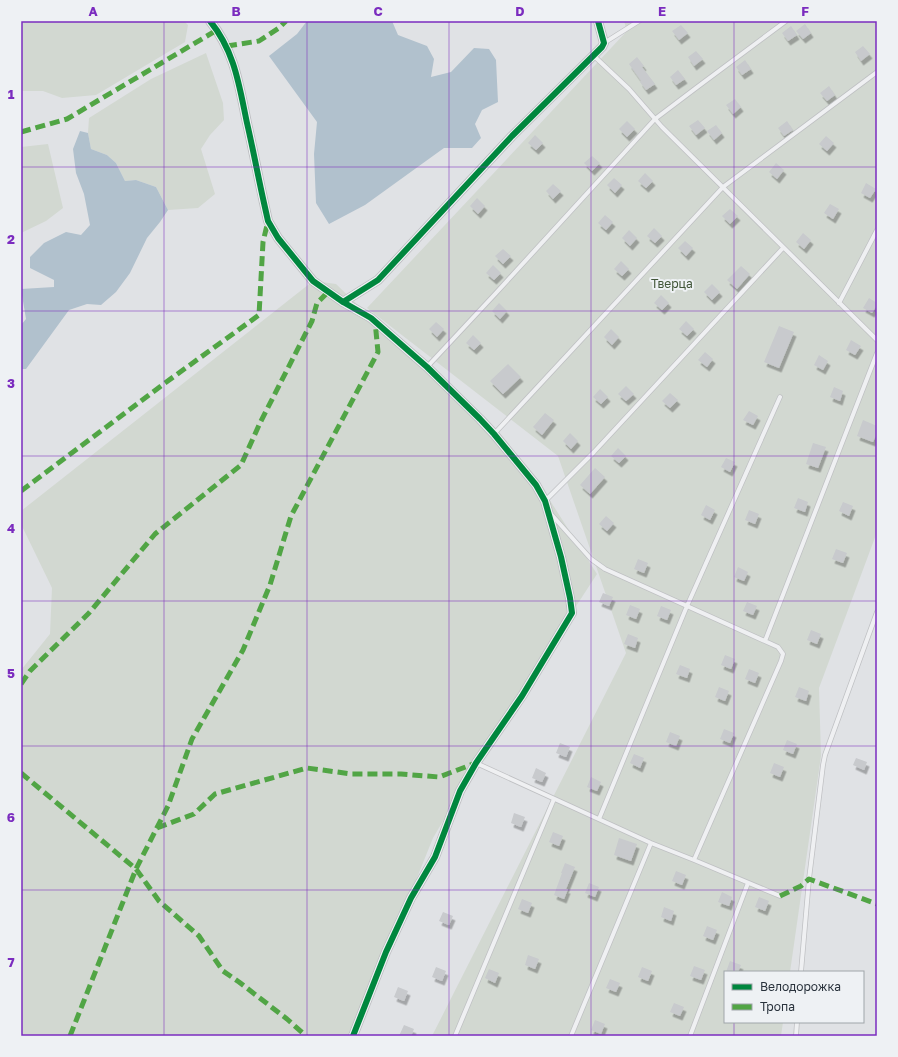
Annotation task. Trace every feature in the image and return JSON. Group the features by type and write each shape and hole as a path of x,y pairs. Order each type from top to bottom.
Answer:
{"street":[{"path":"210,21 227,46 237,74 268,221 278,238 314,281 343,302 371,318 427,366 494,434 536,485 545,501 570,598 572,613 522,696 476,763 460,791 435,858 412,898 386,952 353,1036"},
{"path":"343,302 378,280 512,136 594,56 604,43 598,21"}],"lane":[{"path":"604,43 639,21"},
{"path":"427,366 656,119 786,21"},
{"path":"594,56 629,89 656,119 783,248 877,340"},
{"path":"494,434 723,187 877,72"},
{"path":"839,303 877,230"},
{"path":"545,501 594,452 783,248"},
{"path":"765,641 877,353"},
{"path":"599,819 687,606 780,397"},
{"path":"548,511 591,559 600,566 778,647 783,654 694,860"},
{"path":"801,971 809,879 825,755 877,612"},
{"path":"476,763 651,844 694,860 780,896"},
{"path":"455,1036 554,799"},
{"path":"571,1036 651,844"},
{"path":"690,1036 748,883"},
{"path":"796,1036 797,1023"}],"green space":[{"path":"21,21 184,21 188,25 185,42 96,95 62,98 43,91 21,91"},
{"name":"Тверца","path":"624,21 877,21 877,532 819,688 821,756 790,971 724,971 724,1023 783,1023 781,1036 432,1036 626,653 558,456 367,308 627,31"},
{"path":"206,53 223,103 224,120 210,135 201,149 215,194 198,208 168,210 156,187 136,180 125,181 116,163 107,155 91,149 88,133 89,118 151,79"},
{"path":"48,144 63,208 46,221 21,233 21,147"},
{"path":"313,281 336,284 533,474 597,574 505,715 433,838 353,1036 21,1036 21,670 50,634 52,588 21,524 21,511"}],"water":[{"path":"307,21 392,21 398,35 427,46 434,59 431,77 451,72 474,48 489,49 496,60 498,102 482,110 475,124 481,138 472,148 444,148 365,205 329,224 316,203 314,154 317,122 269,56 297,34"},
{"path":"80,131 88,133 91,149 107,155 116,163 125,181 136,180 156,187 168,210 147,238 130,273 116,292 101,305 87,304 69,310 26,369 21,369 21,325 26,319 21,289 54,287 54,280 30,268 30,257 44,243 66,232 81,235 90,225 84,194 76,173 73,149"}],"building":[{"path":"805,24 811,33 803,39 796,31"},
{"path":"681,25 688,33 679,40 672,31"},
{"path":"791,26 797,35 788,41 782,33"},
{"path":"863,46 870,54 861,61 855,52"},
{"path":"696,51 703,59 694,66 688,57"},
{"path":"637,57 644,66 642,67 655,84 646,90 629,64"},
{"path":"745,60 751,69 742,75 736,67"},
{"path":"678,70 685,79 676,85 670,77"},
{"path":"829,86 835,95 827,101 820,93"},
{"path":"735,99 741,107 733,114 726,105"},
{"path":"698,120 705,128 696,135 689,126"},
{"path":"627,121 635,129 627,137 619,129"},
{"path":"787,121 793,130 784,136 778,128"},
{"path":"716,125 722,133 714,140 707,131"},
{"path":"535,135 543,143 536,150 528,143"},
{"path":"826,136 834,143 827,151 819,144"},
{"path":"592,156 600,163 592,171 584,163"},
{"path":"776,163 784,170 777,179 769,172"},
{"path":"645,173 653,181 646,188 638,181"},
{"path":"614,178 622,185 615,193 607,185"},
{"path":"866,183 876,189 870,198 861,193"},
{"path":"553,184 561,191 553,199 546,191"},
{"path":"477,198 485,206 478,214 470,206"},
{"path":"830,204 839,209 833,219 824,213"},
{"path":"730,209 738,216 730,224 722,216"},
{"path":"605,215 613,222 606,230 598,223"},
{"path":"654,228 662,236 655,243 647,236"},
{"path":"629,230 637,238 630,246 622,238"},
{"path":"803,233 811,240 804,249 796,242"},
{"path":"685,241 693,248 686,256 678,248"},
{"path":"503,249 511,256 503,264 495,256"},
{"path":"621,261 629,269 622,276 614,269"},
{"path":"493,265 501,273 494,280 486,273"},
{"path":"741,266 750,274 737,289 727,280"},
{"path":"712,284 720,292 712,300 704,292"},
{"path":"661,295 669,303 662,310 654,303"},
{"path":"869,298 877,303 872,313 863,308"},
{"path":"499,303 507,311 500,319 492,311"},
{"path":"686,321 694,329 687,336 679,329"},
{"path":"436,322 444,329 437,337 429,329"},
{"path":"779,326 794,332 779,368 764,362"},
{"path":"611,329 619,337 612,345 604,337"},
{"path":"473,335 481,343 474,350 466,343"},
{"path":"851,340 861,346 855,355 846,350"},
{"path":"705,352 713,359 707,367 698,360"},
{"path":"819,355 828,361 823,370 814,365"},
{"path":"508,364 521,377 503,394 490,381"},
{"path":"626,386 634,394 626,401 618,394"},
{"path":"834,387 843,391 840,401 830,397"},
{"path":"600,389 608,397 601,404 593,397"},
{"path":"670,393 678,400 670,408 662,401"},
{"path":"749,411 758,416 753,425 743,420"},
{"path":"545,413 554,420 542,435 533,427"},
{"path":"863,420 877,426 877,433 873,442 857,436"},
{"path":"570,433 578,441 571,449 563,441"},
{"path":"813,443 826,447 818,468 806,464"},
{"path":"618,448 626,456 619,463 611,456"},
{"path":"726,458 735,462 730,472 721,467"},
{"path":"595,468 605,477 590,494 580,485"},
{"path":"798,498 808,502 805,512 794,508"},
{"path":"843,502 853,506 849,516 839,511"},
{"path":"706,505 715,510 710,520 701,515"},
{"path":"749,510 759,514 755,524 745,520"},
{"path":"606,516 614,523 607,531 599,524"},
{"path":"836,549 847,553 843,563 832,559"},
{"path":"638,559 648,563 644,573 634,569"},
{"path":"738,567 748,572 744,581 734,577"},
{"path":"603,593 613,597 609,606 599,602"},
{"path":"747,602 757,606 753,615 743,611"},
{"path":"630,605 640,609 636,619 626,615"},
{"path":"661,606 671,610 667,620 657,616"},
{"path":"811,630 821,634 817,644 807,640"},
{"path":"628,634 638,638 635,648 624,644"},
{"path":"725,655 735,659 731,669 721,665"},
{"path":"680,665 690,669 687,678 676,674"},
{"path":"749,669 759,673 755,683 745,679"},
{"path":"719,687 729,691 725,701 715,697"},
{"path":"799,687 809,691 806,701 795,697"},
{"path":"724,729 734,733 730,743 720,739"},
{"path":"670,732 680,736 676,746 666,742"},
{"path":"787,740 797,744 793,754 783,750"},
{"path":"560,743 570,747 566,757 556,753"},
{"path":"634,754 644,758 640,768 630,763"},
{"path":"856,758 867,762 864,770 853,765"},
{"path":"774,763 784,767 780,777 770,773"},
{"path":"536,768 546,773 542,782 532,778"},
{"path":"591,777 601,782 597,791 587,787"},
{"path":"514,813 525,817 521,827 511,823"},
{"path":"553,832 563,836 559,846 549,842"},
{"path":"619,838 637,844 631,861 614,855"},
{"path":"565,863 575,867 566,889 568,889 564,899 554,895"},
{"path":"676,871 686,875 682,885 672,881"},
{"path":"589,883 599,887 595,897 585,893"},
{"path":"722,892 732,897 729,906 718,902"},
{"path":"759,897 769,901 765,911 755,907"},
{"path":"522,899 532,903 528,913 518,909"},
{"path":"664,907 674,911 671,921 661,917"},
{"path":"443,912 453,916 449,925 439,921"},
{"path":"707,926 717,930 713,940 703,936"},
{"path":"528,955 539,959 535,969 525,965"},
{"path":"730,961 741,965 738,971 726,971"},
{"path":"694,966 705,970 701,980 690,976"},
{"path":"436,967 446,971 442,981 432,977"},
{"path":"642,967 652,971 648,981 638,977"},
{"path":"489,969 499,973 495,983 485,978"},
{"path":"610,979 620,983 616,992 606,988"},
{"path":"398,987 408,991 404,1001 394,997"},
{"path":"674,1003 684,1007 680,1016 670,1012"},
{"path":"595,1020 605,1024 601,1034 591,1030"},
{"path":"404,1025 414,1029 411,1036 399,1036"}],"marked path":[{"path":"227,46 259,41 279,28 286,21"},
{"path":"21,132 67,119 217,30"},
{"path":"21,491 165,383 259,315 263,242 268,221"},
{"path":"21,684 30,671 89,613 155,534 241,465 260,423 312,321 317,303 328,292"},
{"path":"70,1036 136,869 168,806 192,739 243,650 270,585 291,516 378,352 375,321"},
{"path":"157,828 194,814 215,794 307,768 352,774 401,774 439,777 476,763"},
{"path":"21,773 136,869 159,901 199,936 223,971 287,1019 306,1036"},
{"path":"780,896 801,886 809,879 877,904"}],"cycle path":[{"path":"210,21 225,45 235,69 268,221 278,238 313,281 343,302 371,318 427,367 494,434 536,485 545,501 561,557 570,598 572,613 522,696 476,763 460,791 435,857 411,898 386,952 353,1036"},
{"path":"343,302 378,280 512,136 602,47 604,43 598,21"}]}
